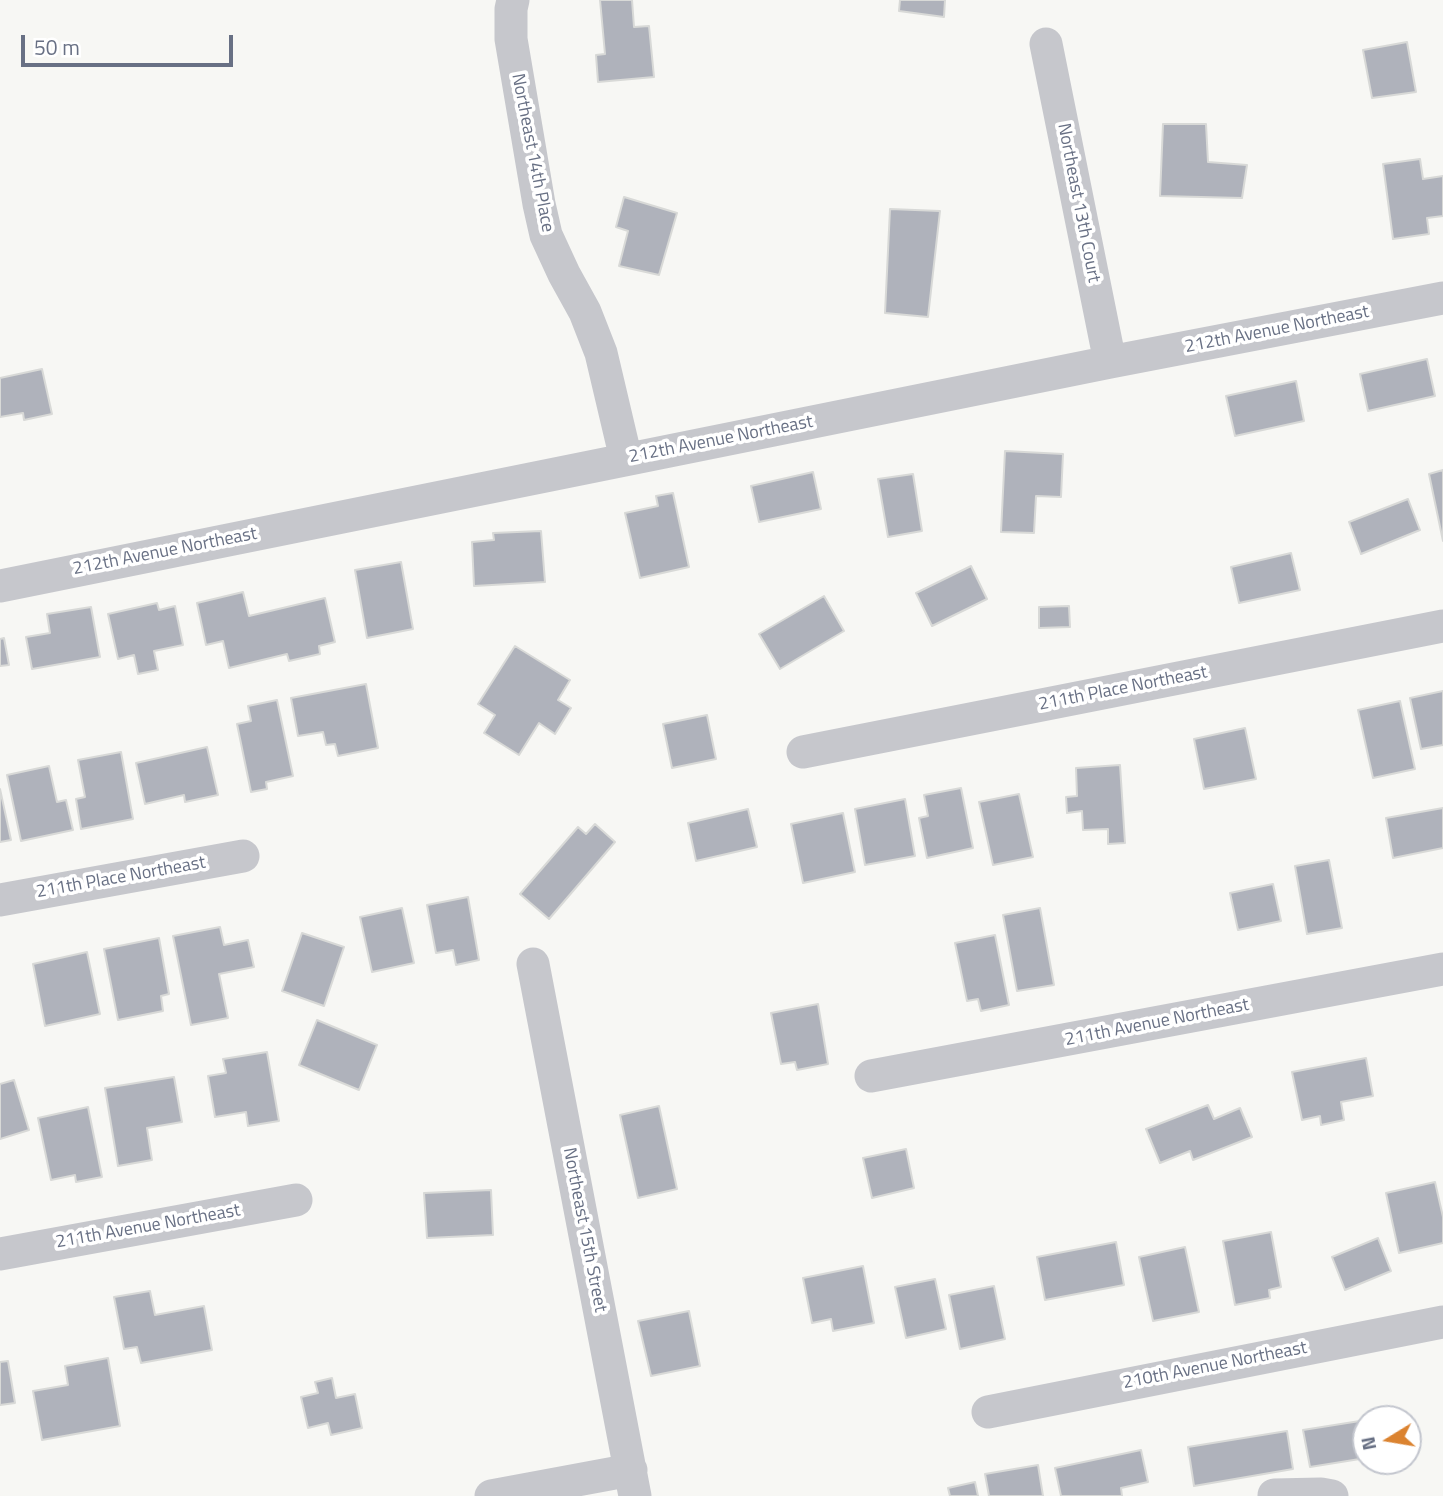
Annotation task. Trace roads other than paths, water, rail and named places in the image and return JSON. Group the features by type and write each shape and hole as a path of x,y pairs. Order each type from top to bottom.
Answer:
{"street":[{"name":"Northeast 14th Place","path":"513,0 511,39 546,234 601,353 626,459"},
{"name":"Northeast 13th Court","path":"1045,44 1110,362"},
{"name":"212th Avenue Northeast","path":"0,586 1110,362 1443,298"},
{"name":"211th Place Northeast","path":"803,752 1443,626"},
{"name":"211th Place Northeast","path":"0,900 243,856"},
{"name":"Northeast 15th Street","path":"533,964 633,1483"},
{"name":"211th Avenue Northeast","path":"871,1076 1443,969"},
{"name":"211th Avenue Northeast","path":"0,1254 296,1200"},
{"name":"210th Avenue Northeast","path":"988,1412 1443,1322"},
{"path":"491,1496 633,1483"},
{"path":"1274,1495 1332,1496"}]}
